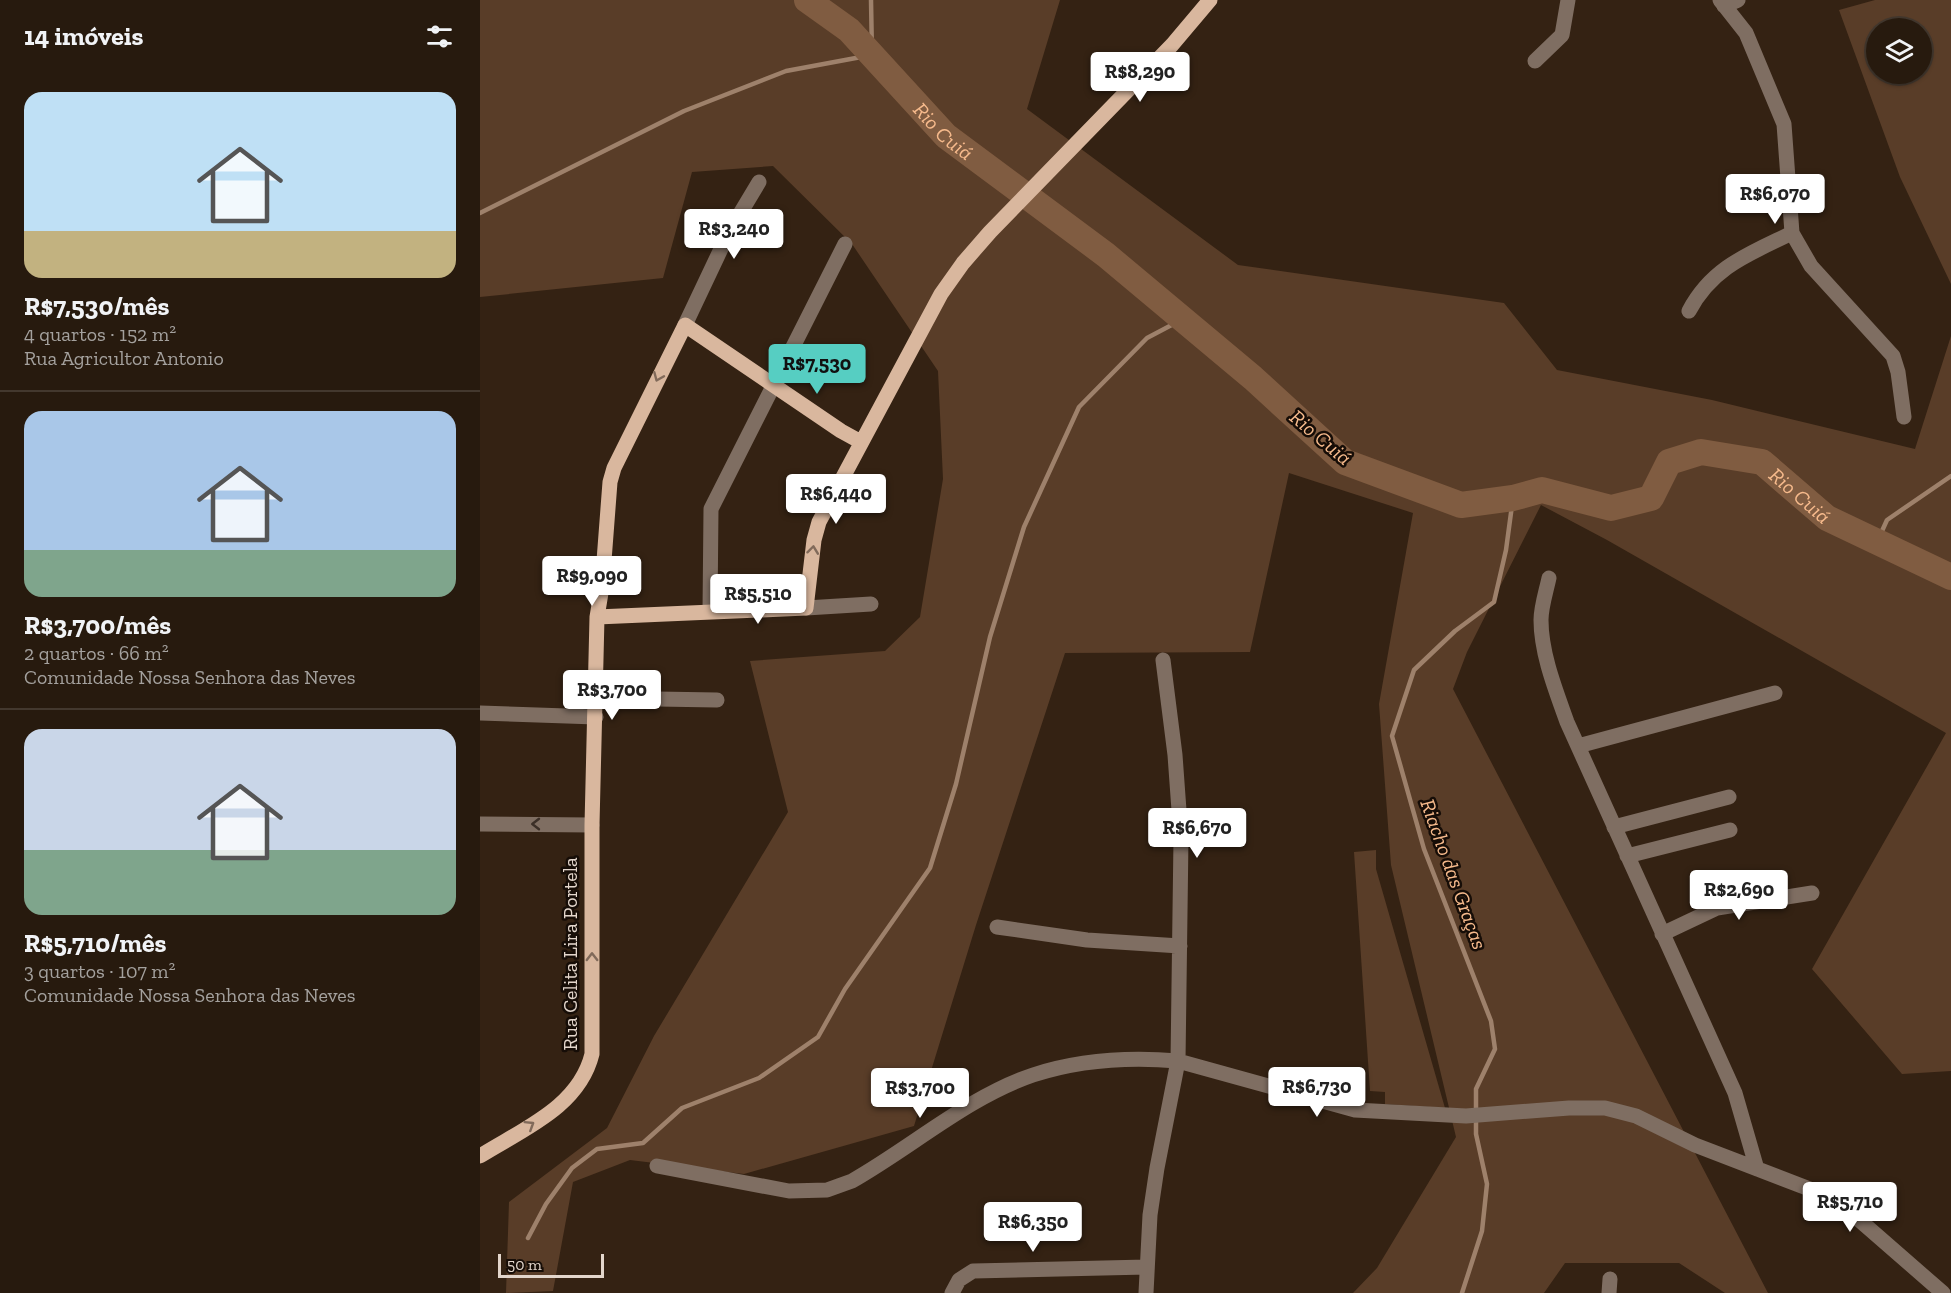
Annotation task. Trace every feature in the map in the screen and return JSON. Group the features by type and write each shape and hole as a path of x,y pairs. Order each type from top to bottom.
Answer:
{"main road":[{"path":"604,616 710,610 806,608 814,540 819,522 941,294 963,263 990,232 1172,45 1210,0"},
{"path":"685,325 841,431 858,447"},
{"name":"Rua Celita Lira Portela","path":"480,1156 554,1110 579,1087 588,1070 592,1053 592,825 596,717 604,616 602,587 610,482 614,468 685,325"}],"street":[{"path":"1535,61 1562,35 1568,0"},
{"path":"1727,2 1746,33 1784,124 1792,233 1811,267 1893,356 1898,372 1904,417"},
{"name":"Rua Celita Lira Portela","path":"685,325 729,232 759,182"},
{"path":"1689,311 1699,292 1724,268 1792,233"},
{"path":"710,610 711,509 845,244"},
{"path":"1549,578 1541,619 1543,639 1555,688 1578,746 1734,1093 1757,1169"},
{"path":"806,608 871,604"},
{"path":"1146,1293 1157,1168 1178,1061 1181,838 1175,755 1163,660"},
{"path":"1578,746 1775,693"},
{"path":"597,699 717,700"},
{"path":"480,713 596,717"},
{"path":"1614,827 1729,797"},
{"path":"480,824 592,825"},
{"path":"1627,855 1731,830"},
{"path":"1662,934 1717,908 1812,893"},
{"path":"996,927 1087,940 1180,946"},
{"path":"657,1167 789,1191 827,1190 852,1181 997,1090 1033,1075 1076,1064 1155,1059 1178,1061 1355,1110 1466,1116 1569,1108 1605,1108 1636,1116 1664,1132 1820,1194 1850,1211 1943,1293"},
{"path":"952,1293 959,1280 973,1271 1147,1267"}],"shaded area":[{"path":"480,0 1060,0 1027,109 1238,265 1504,303 1557,370 1712,400 1915,449 1951,336 1951,1071 1902,1074 1812,969 1946,733 1607,540 1541,505 1467,652 1453,689 1768,1293 1725,1293 1679,1263 1565,1263 1544,1293 1353,1293 1377,1268 1456,1137 1391,865 1379,704 1413,513 1289,473 1250,652 1065,653 976,925 914,1126 744,1174 630,1160 573,1182 553,1291 506,1293 509,1202 607,1128 654,1036 788,812 750,661 885,651 920,617 943,479 938,371 852,244 773,166 692,172 663,278 480,297"},
{"path":"1875,0 1951,0 1951,284 1900,177 1866,84 1932,84 1932,18 1866,18 1866,84 1839,10"},
{"path":"1376,850 1376,869 1445,1108 1385,1104 1385,1092 1370,1091 1354,852"}],"waterway":[{"name":"Rio Cuiá","path":"807,0 849,30 946,136 1106,255 1253,378 1345,462 1461,505 1513,498 1542,490 1611,508 1651,498 1669,462 1701,452 1762,462 1827,518 1951,577"},
{"path":"480,213 684,111 786,71 872,55 871,0"},
{"path":"528,1238 546,1204 572,1168 597,1149 643,1143 682,1108 759,1078 818,1037 845,989 930,868 956,784 990,637 1024,527 1079,407 1147,338 1183,319"},
{"path":"1877,542 1887,520 1951,476"},
{"name":"Riacho das Graças","path":"1462,1293 1482,1231 1487,1184 1476,1134 1476,1089 1495,1049 1491,1021 1424,849 1392,736 1414,670 1455,631 1494,602 1506,550 1513,498"}]}
